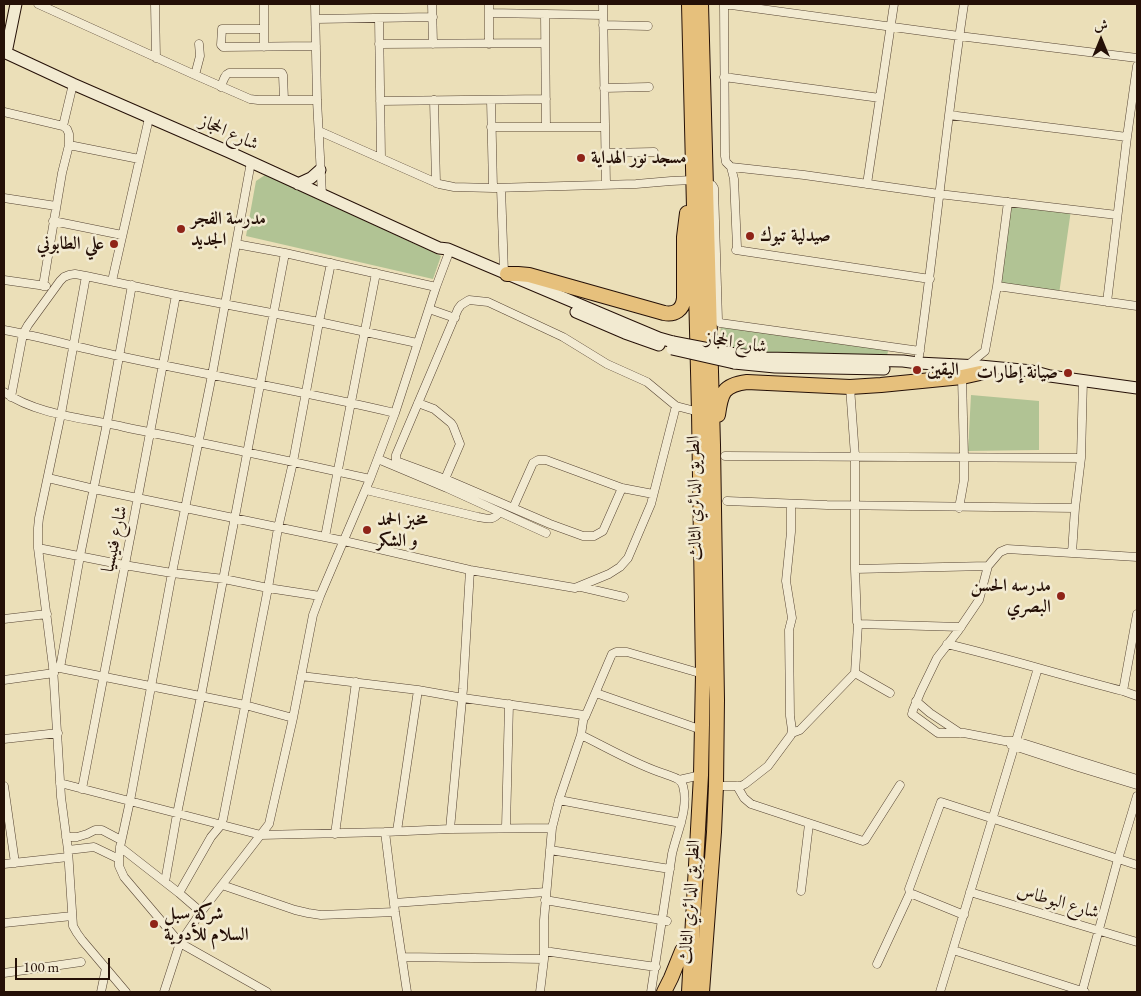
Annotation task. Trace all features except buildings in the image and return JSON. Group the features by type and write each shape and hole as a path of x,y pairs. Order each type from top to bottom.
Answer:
{"highway":[{"name":"الطريق الدائري الثالث","path":"689,4 697,183 713,445 717,700 716,786 710,898 702,992"},
{"name":"الطريق الدائري الثالث","path":"689,992 701,775 703,674 697,183 701,4"},
{"path":"505,274 529,275 664,313 671,314 677,312 681,309 684,298 684,237 688,205 697,183"},
{"path":"713,445 720,399 726,389 735,384 747,382 850,387 881,386 970,371"},
{"path":"664,992 682,951 692,941"}],"main road":[{"path":"4,55 16,4"},
{"name":"شارع الحجاز","path":"4,55 251,162 625,334 776,367 970,371 1039,377 1050,376 1137,388"},
{"path":"298,184 311,178 320,170"},
{"name":"شارع الحجاز","path":"443,251 448,249 673,345"},
{"name":"شارع الحجاز","path":"735,358 903,361 970,371"}],"street":[{"path":"38,4 195,76 250,99 317,100"},
{"path":"155,4 156,58"},
{"path":"264,4 264,47"},
{"path":"315,4 317,100 322,195"},
{"path":"432,4 433,44"},
{"path":"489,4 489,44"},
{"path":"603,4 606,185"},
{"path":"930,279 736,250 733,174 731,167 726,162 725,156 724,4 1137,58"},
{"path":"867,184 894,4"},
{"path":"918,363 964,4"},
{"path":"489,13 603,15"},
{"path":"545,14 546,127"},
{"path":"316,19 433,17"},
{"path":"379,18 380,158"},
{"path":"603,25 648,26"},
{"path":"264,29 222,29 221,45 223,47 316,46"},
{"path":"379,44 546,43"},
{"path":"195,76 200,56 199,44"},
{"path":"1107,302 1137,66"},
{"path":"221,87 224,77 229,73 282,73 284,100"},
{"path":"724,77 880,98"},
{"path":"63,126 73,84"},
{"path":"604,88 649,87"},
{"path":"380,100 546,99"},
{"path":"434,100 436,183"},
{"path":"490,100 493,188"},
{"path":"4,112 63,126 69,134 69,145 62,173 43,286"},
{"path":"949,115 1127,137"},
{"path":"112,281 149,118"},
{"path":"491,127 605,127"},
{"path":"319,131 436,183 454,187 501,188 697,183 712,185 714,188 718,320 720,323 920,351"},
{"path":"69,145 139,159"},
{"path":"605,153 654,152"},
{"path":"251,162 226,304 172,573 119,859 124,878 180,943 267,992"},
{"path":"731,167 1117,215"},
{"path":"501,188 505,274"},
{"path":"4,198 56,206"},
{"path":"959,508 963,484 970,371 985,352 997,286 1008,202"},
{"path":"54,222 122,235"},
{"path":"236,244 436,286"},
{"path":"164,992 180,943 271,819 313,615 366,490 395,413 436,286 443,251"},
{"path":"165,882 286,253"},
{"path":"179,893 211,837 221,825 331,263"},
{"path":"325,537 376,273"},
{"path":"12,397 23,334 64,277 75,274 418,343"},
{"path":"86,276 61,414 39,518 38,548 56,669 60,783 68,853 73,926 126,992"},
{"path":"4,280 55,288"},
{"path":"56,669 94,489 132,285"},
{"path":"997,286 1137,306"},
{"name":"شارع فنيسيا","path":"82,789 124,565 139,498 176,295"},
{"path":"622,488 603,531 594,536 583,536 445,479 396,461 396,455 461,305 469,300 488,302 563,337 607,364 647,382 676,406 699,412"},
{"path":"429,309 455,318"},
{"path":"4,330 119,356 351,402 395,413"},
{"path":"1072,553 1081,458 1083,380"},
{"path":"792,732 800,730 855,673 858,624 855,569 855,456 850,387"},
{"path":"4,392 20,402 61,414 370,479"},
{"path":"418,403 434,409 451,423 460,444 445,479"},
{"path":"581,587 609,574 620,567 628,558 651,504 676,406"},
{"path":"725,456 1081,458"},
{"path":"378,459 546,533"},
{"path":"513,508 533,463 538,460 546,460 622,488 653,494"},
{"path":"48,478 470,570 571,588 581,587 624,597"},
{"path":"366,490 478,517 491,519 500,512"},
{"path":"727,501 959,508 1075,508"},
{"path":"716,786 745,784 768,766 789,740 792,732 790,720 789,630 792,618 786,581 791,532 791,504"},
{"path":"38,548 124,565 224,579 320,596"},
{"path":"1137,557 1008,549 1000,552 988,566 980,598 937,658 912,710 912,714 938,733 960,733 1006,741 1137,785"},
{"path":"855,569 988,566"},
{"path":"450,829 462,698 470,570"},
{"path":"4,619 47,614"},
{"path":"1123,691 1137,614"},
{"path":"858,624 961,626"},
{"path":"947,644 994,655 1137,696"},
{"path":"540,992 552,828 585,717 612,654 627,652 703,674"},
{"path":"940,992 1038,668"},
{"path":"4,680 56,669 104,676 245,705 293,718"},
{"path":"855,673 890,693"},
{"path":"301,676 418,690 584,715 585,717"},
{"path":"335,834 356,682"},
{"path":"397,831 418,690"},
{"path":"596,693 702,730"},
{"path":"916,701 960,733"},
{"path":"506,828 509,704"},
{"path":"790,720 800,730"},
{"path":"4,740 58,732"},
{"path":"581,735 655,771 679,780 683,784 684,814 675,840 665,920 651,992"},
{"path":"1015,744 1137,779"},
{"path":"679,780 701,775"},
{"path":"60,783 261,835 552,828"},
{"path":"737,786 744,798 751,804 861,841 865,840 900,785"},
{"path":"4,786 15,863"},
{"path":"954,950 1083,992 1118,859 1137,796"},
{"path":"559,800 681,823"},
{"path":"877,964 910,893 909,889 941,802 1137,865"},
{"path":"684,814 699,814"},
{"path":"801,892 809,824"},
{"path":"66,837 102,830 201,912"},
{"path":"385,832 407,992"},
{"path":"4,864 94,847 119,859"},
{"path":"550,850 670,869"},
{"path":"222,885 308,913 321,915 395,912"},
{"name":"شارع البوطاس","path":"970,892 1137,942"},
{"path":"910,893 964,915"},
{"path":"394,903 546,896 665,920"},
{"path":"4,923 72,916"},
{"path":"402,956 544,955 656,967"},
{"path":"4,973 82,962"},
{"path":"101,992 106,968"}],"green space":[{"path":"265,175 441,256 433,279 246,236 256,181"},
{"path":"1008,202 1071,210 1059,294 997,286"},
{"path":"721,324 889,347 886,360 719,351"},
{"path":"971,395 1039,401 1039,450 968,451"}],"place":[{"name":"مسجد نور الهداية","path":"581,158"},
{"name":"مدرسة الفجر الجديد","path":"181,229"},
{"name":"صيدلية تبوك","path":"750,236"},
{"name":"علي الطابوني","path":"114,244"},
{"name":"اليقين","path":"917,370"},
{"name":"صيانة إطارات","path":"1068,373"},
{"name":"مخبز الحمد و الشكر","path":"367,530"},
{"name":"مدرسه الحسن البصري","path":"1061,596"},
{"name":"شركة سبل السلام للأدوية","path":"154,924"}]}
